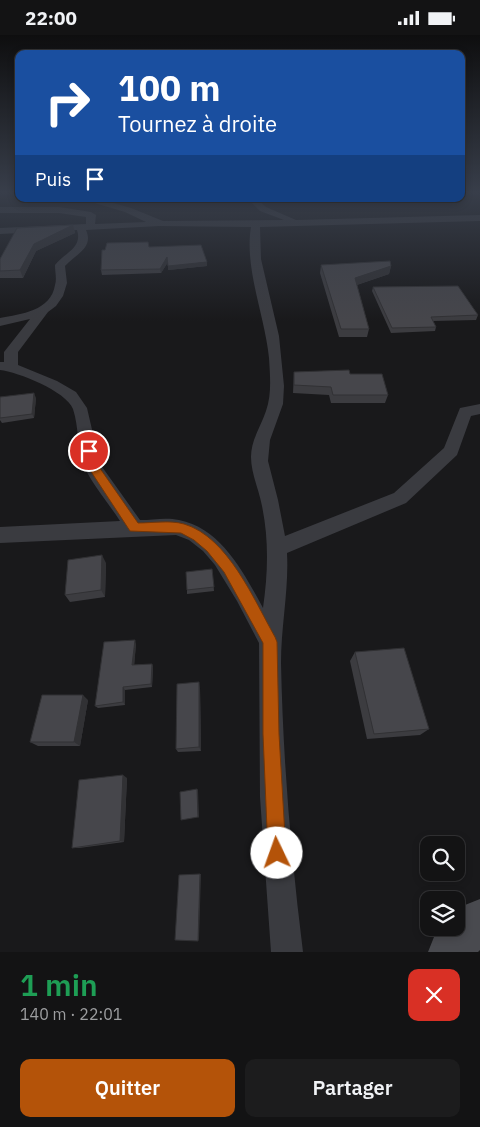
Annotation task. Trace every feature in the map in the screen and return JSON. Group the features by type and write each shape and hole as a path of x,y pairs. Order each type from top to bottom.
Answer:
{"street":[{"path":"84,236 84,241 77,251 60,265 61,285 59,291 50,306 42,312 11,352 6,366 52,384 71,395 80,408 92,465 135,528"},
{"path":"254,236 254,249 270,319 277,396 274,412 260,441 259,467 268,491 277,548 277,587 270,642 271,734 278,872 287,952"},
{"path":"0,322 42,312"},
{"path":"277,548 400,498 451,451 465,412 480,409"},
{"path":"0,535 135,528 182,528 198,536 211,547 229,568 270,642"},
{"path":"450,952 480,920"}],"building":[{"path":"13,236 51,236 34,244 20,270 0,271 0,259"},
{"path":"148,242 149,247 201,245 207,262 168,266 167,257 160,269 101,270 102,250 105,250 107,243"},
{"path":"390,261 391,266 355,278 369,329 341,329 321,265"},
{"path":"458,286 478,315 431,317 436,327 392,328 373,287"},
{"path":"349,370 350,374 382,374 388,395 333,395 331,387 294,385 294,372"},
{"path":"34,393 32,414 0,418 0,397"},
{"path":"102,555 101,590 65,595 68,560"},
{"path":"212,569 214,587 187,590 186,572"},
{"path":"135,640 132,665 152,664 151,684 123,687 123,702 95,706 104,642"},
{"path":"404,648 429,729 374,734 355,652"},
{"path":"199,682 199,747 176,749 177,684"},
{"path":"42,695 83,695 74,742 30,742"},
{"path":"123,775 120,841 72,848 79,780"},
{"path":"197,789 198,817 181,820 180,792"},
{"path":"200,874 198,941 175,940 179,875"}],"route":[{"path":"89,451 92,465 117,505 135,528 182,528 198,536 211,547 229,568 270,642 271,734 277,853"}]}
